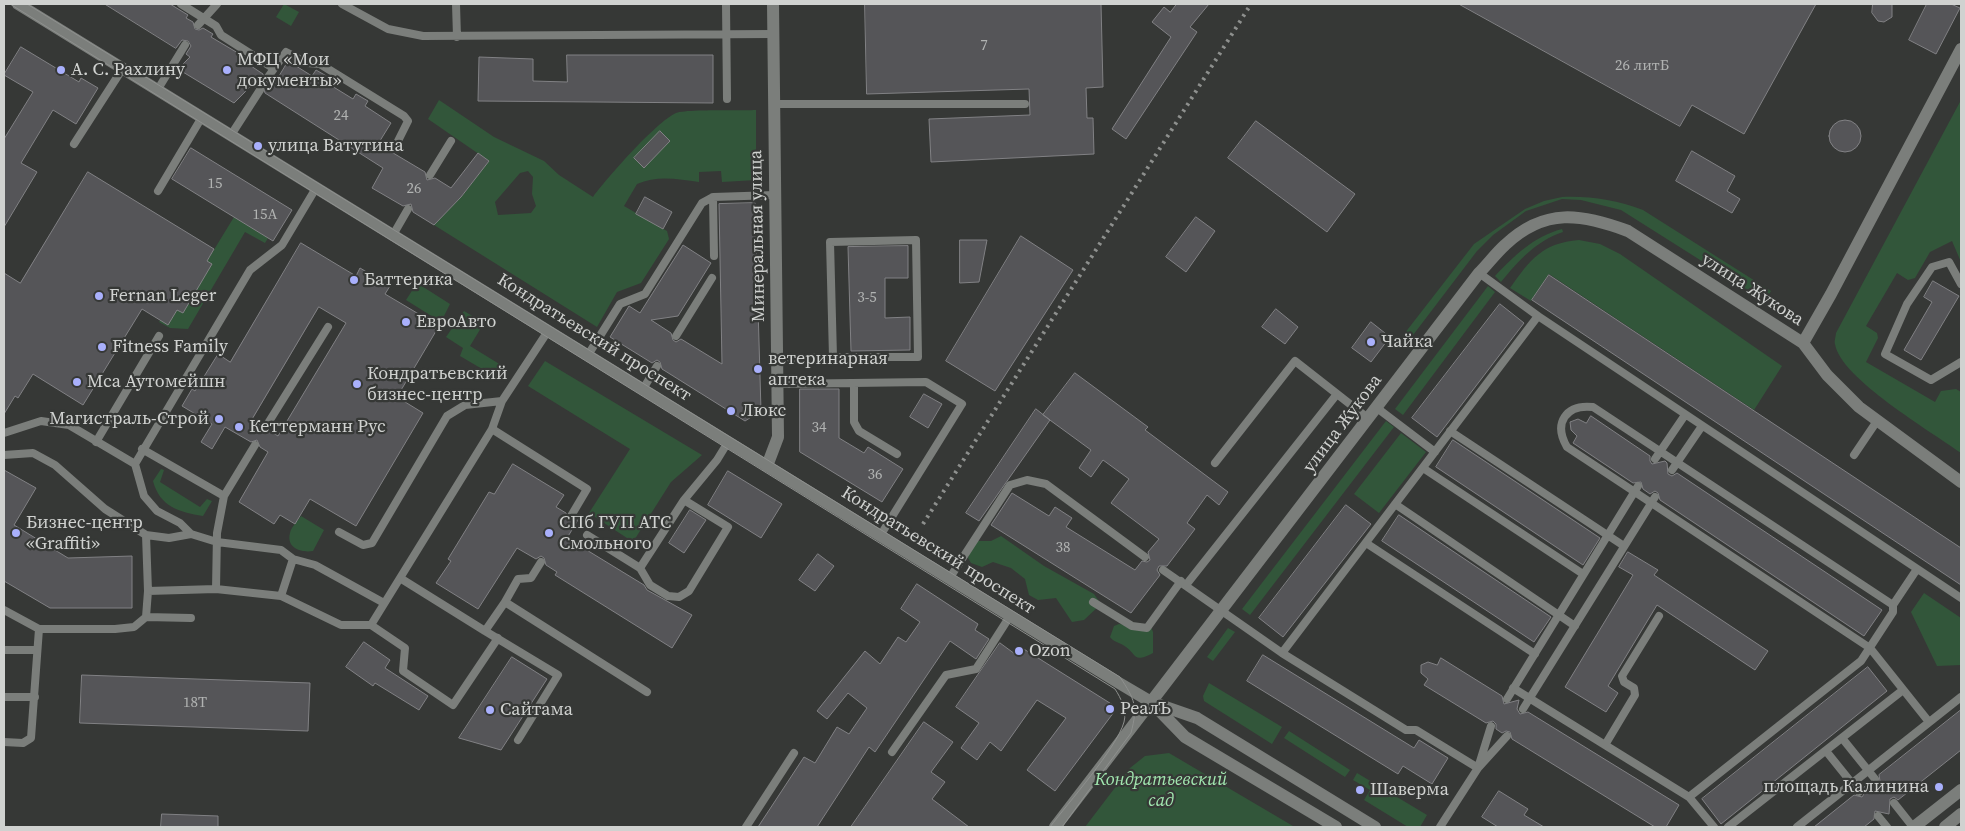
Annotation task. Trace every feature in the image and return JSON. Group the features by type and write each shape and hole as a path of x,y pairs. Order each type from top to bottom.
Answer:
{"street":[{"name":"Кондратьевский проспект","path":"18,4 1151,702 1198,718 1375,827"},
{"name":"Минеральная улица","path":"767,466 778,437 773,4"},
{"name":"улица Жукова","path":"1055,827 1479,273 1506,243 1551,218 1572,216 1600,221 1628,232 1803,343 1961,49"},
{"path":"1803,343 1827,375 1877,422 1961,482"},
{"name":"Кондратьевский проспект","path":"1151,702 1185,737 1336,827"},
{"path":"1913,827 1961,790"},
{"path":"1945,827 1961,814"}],"lane":[{"path":"181,4 216,26 221,35 273,68"},
{"path":"198,25 203,17 217,4"},
{"path":"342,4 388,29 423,36 773,34"},
{"path":"456,4 457,37"},
{"path":"726,4 727,99"},
{"path":"158,89 185,45"},
{"path":"268,76 286,52 307,63 320,64 404,116 408,122 397,143"},
{"path":"74,144 123,68"},
{"path":"231,134 260,90"},
{"path":"774,104 1025,104"},
{"path":"158,191 202,117"},
{"path":"430,175 451,141"},
{"path":"191,534 180,523 157,511 144,496 135,464 250,270 282,246 316,188"},
{"path":"588,355 620,304 645,294 702,203 713,197 775,195"},
{"path":"713,197 714,256"},
{"path":"393,235 408,209"},
{"path":"778,359 918,357 916,240 830,242 832,357"},
{"path":"1961,284 1949,262 1932,267 1907,304 1886,354 1931,380 1961,362"},
{"path":"1479,273 1538,316 1961,598"},
{"path":"676,336 712,278"},
{"path":"1282,653 1538,316"},
{"path":"265,428 328,326"},
{"path":"371,625 492,429 502,401 548,331"},
{"path":"96,442 160,336"},
{"path":"1214,463 1295,361 1369,419"},
{"path":"643,389 657,366"},
{"path":"778,384 926,382 962,404 880,536"},
{"path":"854,383 854,422 859,431 897,454"},
{"path":"1093,602 1132,626 1147,628 1337,394"},
{"path":"339,532 363,545 372,543 447,416 465,405 502,401"},
{"path":"1893,605 1593,407 1582,406 1572,410 1564,417 1561,427 1561,438 1566,447 1653,500 1870,648 1929,722"},
{"path":"1377,408 1435,452"},
{"path":"1655,459 1685,415"},
{"path":"4,433 41,421 69,425 135,464"},
{"path":"1854,455 1877,422"},
{"path":"1672,470 1702,426"},
{"path":"492,429 587,489 571,516"},
{"path":"1450,431 1624,546"},
{"path":"640,568 684,500 717,460 728,442"},
{"path":"216,589 217,542 224,496 255,444"},
{"path":"142,450 224,496"},
{"path":"4,455 33,453 48,461 106,509 146,535 170,538 191,534 217,542 281,550 293,559 315,565 384,603"},
{"path":"1423,468 1583,574"},
{"path":"949,578 1010,485 1027,480 1046,484 1145,557"},
{"path":"1507,699 1636,489"},
{"path":"587,535 640,568 649,587 668,596 679,597 689,591 728,527 684,500"},
{"path":"1524,709 1653,500"},
{"path":"1395,504 1575,626"},
{"path":"146,535 148,591 146,617"},
{"path":"1366,543 1535,654"},
{"path":"281,596 293,559"},
{"path":"486,631 518,579 531,578 541,562"},
{"path":"1689,797 1860,661 1893,612 1893,605 1917,569"},
{"path":"1164,570 1221,612 1282,653 1406,730 1416,730 1478,768"},
{"path":"400,578 558,675 518,740"},
{"path":"148,591 216,589 281,596 340,625 371,625 405,648 402,671 454,706 498,638"},
{"path":"505,602 647,692"},
{"path":"4,610 39,629 115,630 134,627 146,617 191,618"},
{"path":"892,752 946,675 976,668 1010,616"},
{"path":"1605,744 1636,694 1634,688 1624,682 1622,676 1659,616"},
{"path":"4,742 23,743 32,738 39,629"},
{"path":"4,650 37,650"},
{"path":"1514,688 1689,797 1714,827"},
{"path":"1728,827 1903,690"},
{"path":"1797,827 1961,696"},
{"path":"4,697 35,697"},
{"path":"1478,768 1491,726"},
{"path":"1440,827 1478,768 1507,736"},
{"path":"1842,738 1875,779"},
{"path":"1826,751 1859,792"},
{"path":"746,827 794,753"},
{"path":"1894,803 1913,827"},
{"path":"1878,816 1887,827"}],"green space":[{"path":"284,4 299,12 291,26 276,17"},
{"path":"439,100 494,137 544,161 559,175 593,197 620,164 657,127 676,113 756,110 756,180 722,182 721,171 699,172 699,182 652,179 637,184 624,206 667,231 669,239 641,283 617,292 597,327 434,225 463,195 489,161 428,119","holes":["528,171 533,177 532,194 536,206 531,213 498,215 495,202 520,173"]},
{"path":"1961,100 1961,262 1952,241 1930,252 1915,278 1908,280 1897,273 1866,326 1877,333 1878,338 1866,362 1935,402 1941,391 1956,389 1961,392 1961,453 1869,388 1841,358 1835,341 1836,333"},
{"path":"1562,197 1603,199 1643,210 1771,291 1765,301 1621,210 1581,200 1562,199 1526,211 1493,235 1477,251 1407,343 1401,338 1474,244 1525,209 1544,201"},
{"path":"234,217 268,238 265,243 245,232 188,329 170,328 159,322 163,316 171,320"},
{"path":"1562,229 1563,232 1544,241 1529,252 1501,282 1495,276 1517,254 1533,242"},
{"path":"1579,240 1600,244 1620,254 1782,366 1754,410 1549,274 1531,301 1510,288 1531,261 1546,249"},
{"path":"417,283 450,304 441,322 406,300"},
{"path":"1488,286 1495,292 1403,415 1395,409"},
{"path":"464,311 484,323 470,346 501,365 494,376 460,356 463,348 446,337"},
{"path":"545,361 702,455 671,482 633,542 589,513 630,449 528,386"},
{"path":"1386,421 1394,427 1250,615 1242,609"},
{"path":"1401,433 1426,452 1379,513 1354,494"},
{"path":"161,469 164,470 160,482 200,507 207,499 212,501 203,516 178,510 160,497 153,481"},
{"path":"301,516 324,530 313,551 299,550 292,546 290,542 289,538 293,526"},
{"path":"1001,536 1044,566 1094,594 1101,604 1084,620 1072,622 1056,598 1038,600 1029,595 1025,579 1011,568 993,562 982,567 971,563 968,558 973,541 991,541"},
{"path":"1924,593 1961,618 1961,665 1937,666 1911,612"},
{"path":"1119,624 1151,627 1153,632 1153,653 1138,658 1128,648 1112,639 1110,637 1114,626"},
{"path":"1228,628 1235,632 1213,661 1207,657"},
{"path":"1209,683 1282,727 1272,744 1204,701 1203,696"},
{"path":"1289,731 1350,770 1345,777 1284,738"},
{"name":"Кондратьевский сад","path":"1169,753 1293,826 1085,827 1130,768 1145,756"},
{"path":"1357,773 1427,815 1420,827 1408,827 1364,800 1370,790 1353,780"}],"building":[{"path":"105,4 170,4 188,15 186,18 193,22 195,29 203,28 213,34 211,37 248,59 245,62 263,74 263,79 267,82 276,81 288,61 312,76 316,70 330,78 327,83 353,99 356,94 368,101 365,106 391,123 378,144 425,172 427,180 435,178 451,188 478,153 489,161 461,197 434,225 413,212 411,204 403,206 372,188 383,168 265,93 263,86 260,84 255,87 252,85 234,103 178,69 190,57 186,54 191,46 188,41 182,40 176,48"},
{"path":"865,4 1101,4 1103,87 1086,88 1087,118 1093,118 1094,154 931,162 929,119 1030,115 1029,89 867,94"},
{"path":"1177,4 1209,4 1190,27 1197,32 1126,139 1112,129 1171,37 1152,22 1164,7 1170,12"},
{"path":"1459,4 1816,4 1744,134 1692,105 1680,126"},
{"path":"1873,4 1892,4 1892,17 1884,22 1878,21 1872,13"},
{"path":"1927,4 1951,4 1960,8 1936,54 1909,40"},
{"path":"21,47 79,82 81,78 98,88 76,124 53,110 21,163 37,172 4,227 4,139 33,92 4,75"},
{"path":"567,55 713,55 713,103 478,101 479,57 533,59 533,81 567,82"},
{"path":"1845,120 1856,125 1861,136 1856,147 1845,152 1834,147 1829,136 1834,125"},
{"path":"1256,121 1355,194 1327,232 1228,158"},
{"path":"660,131 670,141 644,168 634,158"},
{"path":"191,148 292,210 273,241 172,179"},
{"path":"1692,151 1735,176 1727,191 1740,199 1732,213 1676,181"},
{"name":"Fernan Leger","path":"88,172 214,249 207,261 212,264 183,313 177,310 168,325 142,309 83,405 33,374 18,398 15,396 4,414 4,273 20,283"},
{"path":"645,197 672,212 663,229 636,214"},
{"path":"755,203 761,411 745,421 662,369 660,362 657,360 652,363 610,337 629,306 640,313 683,245 711,263 678,316 651,320 671,333 673,340 676,342 681,339 722,364 719,204"},
{"path":"1196,217 1215,231 1186,272 1166,257"},
{"path":"1021,236 1073,270 995,391 946,361"},
{"path":"960,240 987,240 979,282 960,283"},
{"name":"Кондратьевский бизнес-центр","path":"301,243 356,276 360,268 382,281 390,286 385,294 439,326 397,397 423,413 356,526 310,499 295,524 280,515 274,524 239,502 268,452 260,447 257,440 251,442 225,427 212,449 201,442 212,424 182,406 192,389 195,391 218,354 230,362","holes":["319,307 346,323 278,436 270,431 262,433 260,425 252,420"]},
{"path":"908,246 908,278 885,278 885,318 910,317 910,350 851,351 848,247"},
{"path":"1549,275 1961,548 1961,585 1532,300"},
{"path":"1933,281 1959,296 1921,360 1904,350 1932,302 1924,297"},
{"path":"1500,304 1524,323 1437,437 1412,418"},
{"path":"1276,309 1298,327 1285,344 1262,327"},
{"name":"Чайка","path":"1371,322 1390,337 1371,362 1352,348"},
{"path":"1075,373 1148,427 1145,430 1228,492 1219,505 1207,495 1187,523 1195,529 1167,566 1159,566 1157,570 1160,575 1131,613 991,525 1012,493 1049,516 1055,507 1072,518 1066,527 1135,570 1142,561 1147,562 1150,560 1148,552 1159,539 1111,503 1129,479 1103,460 1091,477 1079,468 1091,450 1043,415"},
{"path":"800,389 839,389 839,438 864,453 868,447 903,469 882,502 800,452"},
{"path":"924,394 942,404 928,428 910,417"},
{"path":"1036,409 1050,420 979,521 966,513"},
{"path":"1591,416 1650,456 1652,464 1665,461 1668,474 1672,476 1677,473 1882,610 1864,636 1660,500 1658,493 1655,491 1650,494 1643,489 1641,482 1633,483 1573,443 1577,436 1571,430 1570,422 1578,419 1586,423"},
{"path":"1453,440 1600,538 1583,565 1436,467"},
{"path":"513,464 564,495 556,507 566,513 568,521 578,520 567,538 644,585 647,590 692,615 672,648 555,575 557,572 546,565 544,558 541,556 536,559 517,548 478,609 436,583 451,561 448,559 489,492 494,494"},
{"name":"Бизнес-центр «Graffiti»","path":"4,470 36,488 14,525 68,558 132,556 132,608 50,608 4,581"},
{"path":"728,471 782,504 761,538 708,505"},
{"path":"1346,505 1371,524 1283,637 1259,618"},
{"path":"690,510 706,520 684,553 669,543"},
{"path":"1399,515 1551,617 1534,642 1382,541"},
{"path":"1628,552 1658,570 1654,575 1768,651 1755,670 1657,605 1608,686 1618,693 1606,712 1565,687 1633,575 1619,567"},
{"path":"818,554 834,566 815,591 799,580"},
{"path":"917,584 978,624 975,630 989,639 976,659 950,641 875,752 869,747 817,827 758,827 804,757 815,763 837,727 849,734 867,708 848,693 827,719 817,711 865,651 880,664 898,637 906,642 920,622 901,609"},
{"path":"364,642 390,660 385,668 428,696 419,710 375,683 373,686 346,667"},
{"path":"1000,643 1015,654 1019,646 1113,705 1114,712 1055,791 1027,770 1066,718 1037,700 1001,751 990,742 977,760 961,748 979,723 956,707"},
{"path":"1263,655 1414,748 1419,740 1448,758 1432,784 1403,766 1398,774 1247,681"},
{"path":"512,657 547,679 501,750 459,738"},
{"path":"1441,658 1502,696 1504,704 1519,700 1517,709 1520,714 1528,712 1679,805 1666,827 1655,827 1512,739 1510,732 1502,733 1496,729 1496,724 1493,721 1486,723 1424,685 1428,679 1421,673 1421,665 1428,662 1437,665"},
{"path":"1868,667 1887,691 1721,824 1702,799"},
{"path":"82,675 310,683 308,731 80,723"},
{"path":"1961,710 1961,750 1898,800 1894,797 1890,799 1889,814 1875,811 1874,819 1864,827 1814,827 1854,795 1862,797 1864,794 1863,788 1870,782 1878,784 1880,781 1879,775"},
{"path":"924,722 953,742 931,772 945,782 932,799 969,827 851,827"},
{"path":"1499,791 1528,809 1524,815 1544,827 1498,827 1482,817"},
{"path":"162,814 218,816 218,827 161,827"}],"tram line":[{"path":"10,4 1115,689 1125,713 1120,733 1091,775 1050,827"},
{"path":"27,4 1120,677 1132,698 1135,709 1131,733 1062,827"}],"railway":[{"path":"923,524 1251,4"}],"place":[{"name":"А. С. Рахлину","path":"61,70"},
{"name":"МФЦ «Мои документы»","path":"227,70"},
{"name":"улица Ватутина","path":"258,146"},
{"name":"Баттерика","path":"354,280"},
{"name":"Fernan Leger","path":"99,296"},
{"name":"ЕвроАвто","path":"406,322"},
{"name":"Чайка","path":"1371,342"},
{"name":"Fitness Family","path":"102,347"},
{"name":"ветеринарная аптека","path":"758,369"},
{"name":"Мса Аутомейшн","path":"77,382"},
{"name":"Кондратьевский бизнес-центр","path":"357,384"},
{"name":"Люкс","path":"731,411"},
{"name":"Магистраль-Строй","path":"219,419"},
{"name":"Кеттерманн Рус","path":"239,427"},
{"name":"Бизнес-центр «Graffiti»","path":"16,533"},
{"name":"СПб ГУП АТС Смольного","path":"549,533"},
{"name":"Ozon","path":"1019,651"},
{"name":"РеалЪ","path":"1110,709"},
{"name":"Сайтама","path":"490,710"},
{"name":"площадь Калинина","path":"1939,787"},
{"name":"Шаверма","path":"1360,790"}]}
